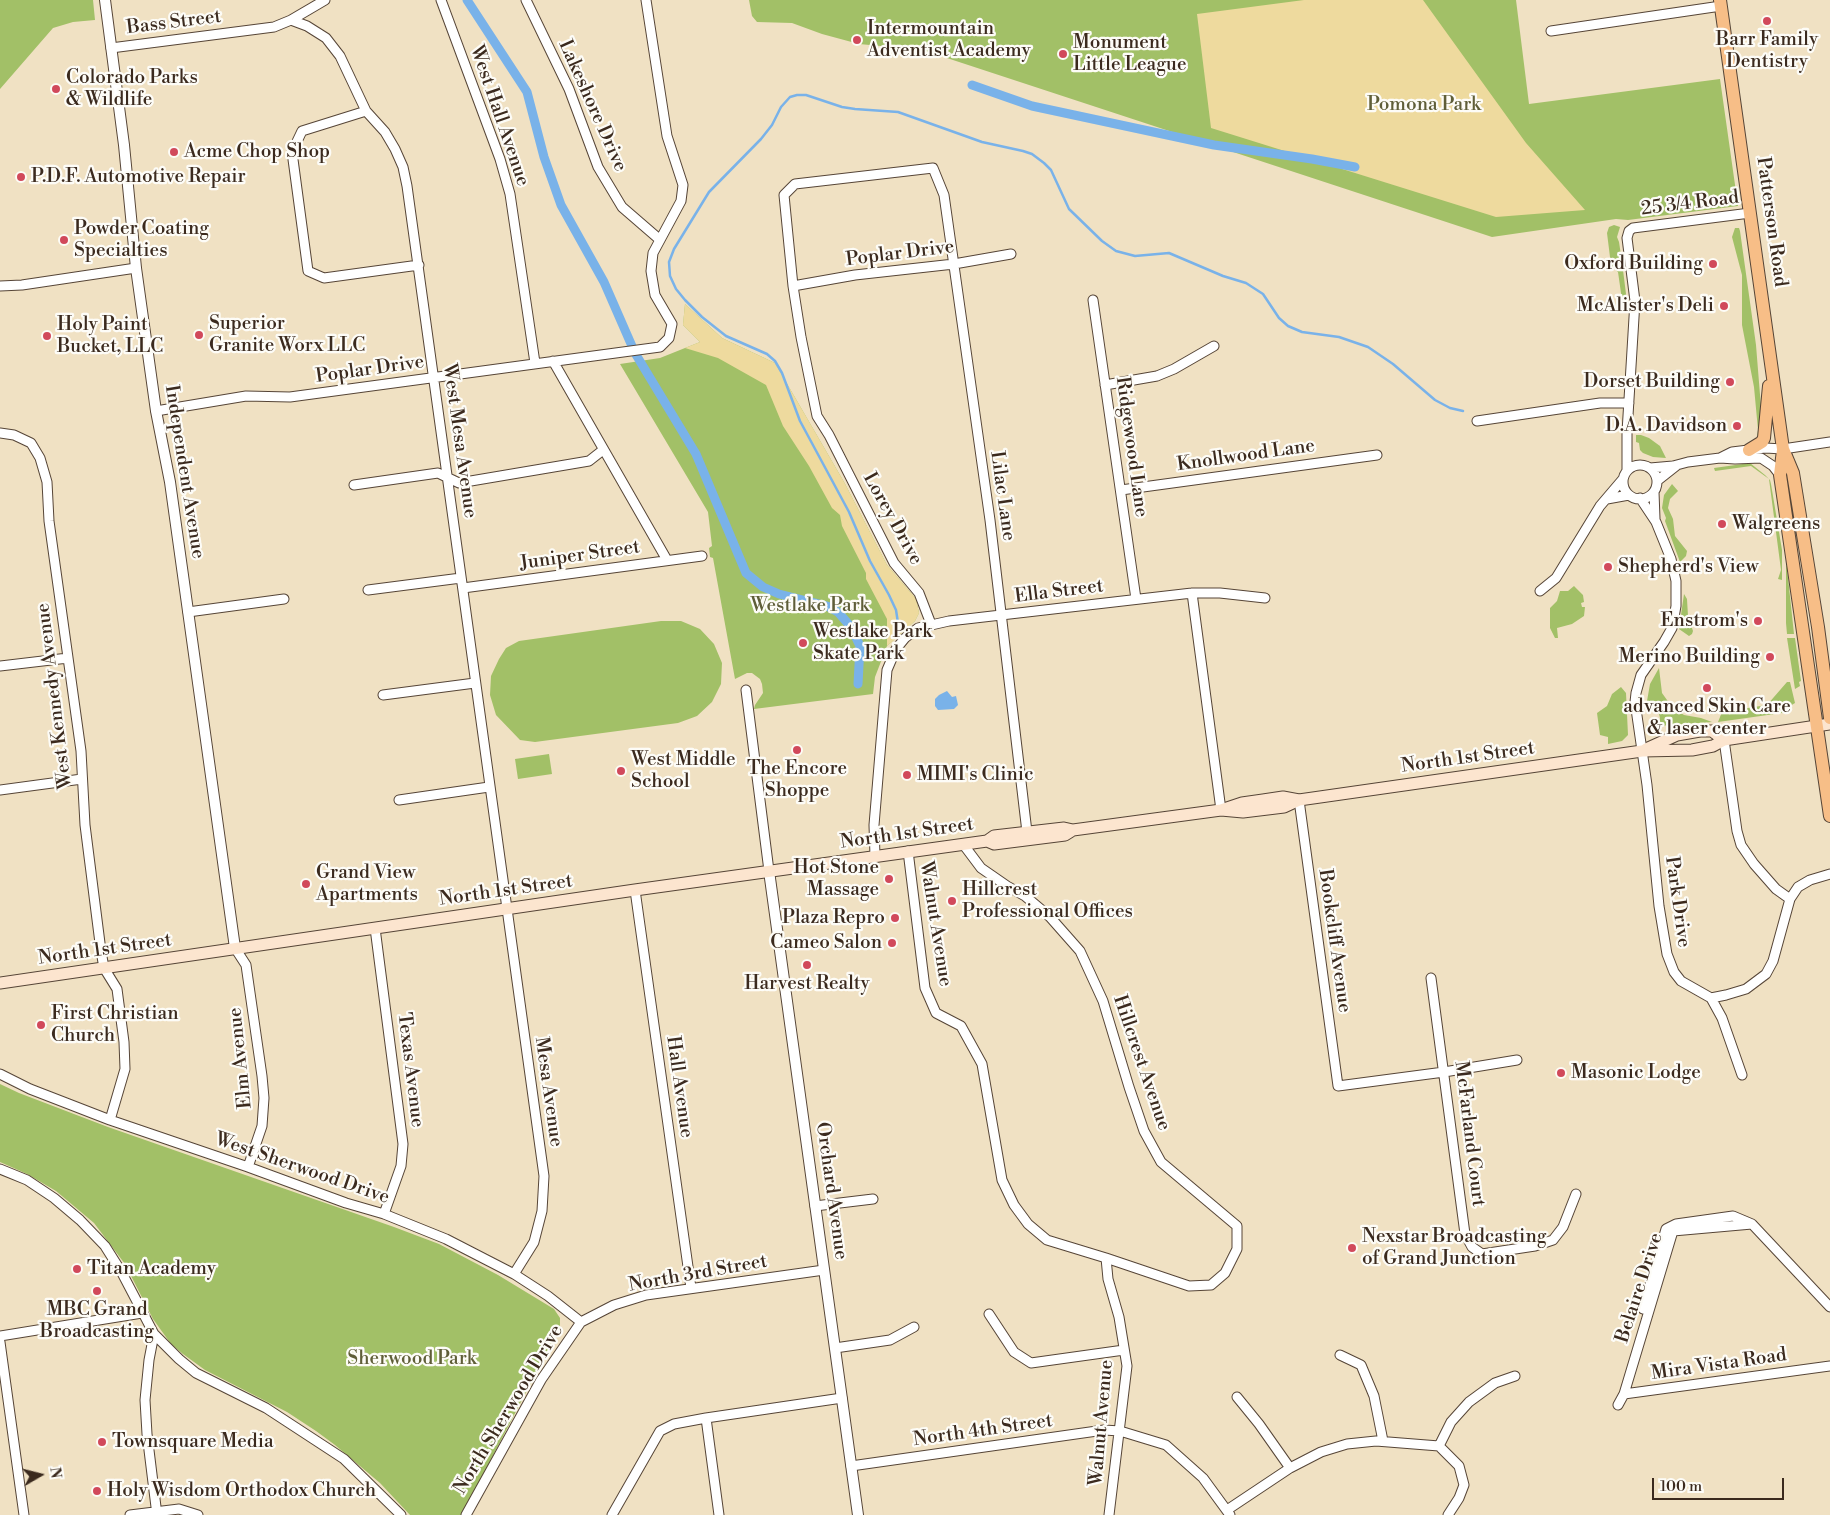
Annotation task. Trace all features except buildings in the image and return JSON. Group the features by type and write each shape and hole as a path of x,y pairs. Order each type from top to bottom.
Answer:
{"main road":[{"name":"Patterson Road","path":"1721,3 1783,449 1793,474 1814,600 1830,718"},
{"path":"1749,450 1762,442 1764,438 1771,361"},
{"name":"Patterson Road","path":"1783,449 1780,475 1830,816"},
{"name":"North 1st Street","path":"0,983 635,890 987,841 994,836 1064,828 1073,830 1221,810 1243,812 1284,807 1299,800 1642,751 1692,750 1714,746 1724,740 1830,724"},
{"name":"North 1st Street","path":"1642,751 1677,735 1700,731 1712,731 1724,740"},
{"name":"North 1st Street","path":"987,841 994,844 1065,835 1073,830"}],"street":[{"name":"Independent Avenue","path":"105,0 124,146 136,268 156,411 170,482 235,948"},
{"name":"Bass Street","path":"111,48 274,27 291,20 325,0"},
{"name":"West Hall Avenue","path":"441,0 500,159 510,194 535,363"},
{"name":"Lakeshore Drive","path":"526,0 569,89 598,167 622,207 659,239"},
{"name":"Poplar Drive","path":"156,411 246,396 290,397 660,347 669,338 672,324 655,295 651,271 653,253 681,201 683,185 667,136 646,0"},
{"path":"1551,31 1721,3"},
{"name":"West Mesa Avenue","path":"291,20 307,26 326,38 340,56 366,111 385,132 403,167 419,265 506,909"},
{"path":"366,111 302,131 292,152 308,271 324,278 419,265"},
{"name":"Lorey Drive","path":"931,624 919,593 894,563 818,416 801,337 793,286 784,195 795,184 933,168"},
{"name":"Lilac Lane","path":"933,168 944,195 954,264 1002,615 1027,832"},
{"name":"25 3/4 Road","path":"1628,403 1635,301 1627,238 1629,231 1633,228 1750,212"},
{"name":"Poplar Drive","path":"793,286 855,275 954,264 1011,254"},
{"path":"0,286 22,285 136,268"},
{"name":"Ridgewood Lane","path":"1093,300 1136,599"},
{"path":"1105,385 1157,376 1174,369 1214,346"},
{"path":"553,361 666,560"},
{"path":"1477,421 1600,403 1628,403 1628,446 1624,485 1630,495"},
{"name":"West Kennedy Avenue","path":"0,433 14,435 31,443 40,458 47,482 50,521 81,751 85,825 104,968"},
{"path":"1720,458 1732,452 1765,448 1783,449 1830,442"},
{"path":"1628,446 1639,465"},
{"path":"354,484 438,474 459,483 589,461 604,450"},
{"name":"Knollwood Lane","path":"1120,490 1377,455"},
{"path":"1540,591 1556,578 1600,506 1634,466 1639,465 1650,468 1677,466 1688,462 1720,458 1761,458 1773,466 1780,475"},
{"path":"1657,482 1677,466"},
{"path":"1650,468 1654,472 1657,482 1654,492 1656,522"},
{"path":"1607,499 1630,495 1645,498 1654,492"},
{"path":"1640,498 1656,522"},
{"name":"Park Drive","path":"1656,522 1671,559 1676,581 1676,606 1672,628 1641,675 1636,694 1659,906 1667,954 1674,972 1681,981 1711,998"},
{"name":"Juniper Street","path":"462,588 702,556"},
{"path":"368,590 461,578"},
{"path":"1192,593 1221,810"},
{"name":"Ella Street","path":"931,624 949,620 1136,599 1147,600 1192,593 1220,593 1265,598"},
{"path":"188,612 284,599"},
{"path":"875,856 874,825 887,670 896,649 905,638 918,628 931,624"},
{"path":"0,666 68,658"},
{"path":"383,695 476,683"},
{"path":"746,690 769,871"},
{"path":"1724,740 1737,831 1741,845 1754,864 1776,889 1790,899"},
{"path":"0,790 82,779"},
{"path":"399,800 490,787"},
{"name":"Bookcliff Avenue","path":"1299,800 1338,1086 1444,1072"},
{"name":"Hillcrest Avenue","path":"963,844 981,868 1025,896 1050,917 1080,951 1104,1001 1144,1131 1161,1162 1237,1226 1237,1249 1225,1273 1211,1285 1189,1286 1106,1258"},
{"name":"Walnut Avenue","path":"908,851 926,988 936,1013 961,1026 982,1064 1002,1180 1014,1205 1028,1224 1047,1240 1106,1258 1108,1279 1119,1317 1127,1366 1109,1515"},
{"name":"Orchard Avenue","path":"769,871 858,1515"},
{"path":"1742,1074 1722,1018 1711,998 1726,996 1746,988 1766,974 1773,961 1790,899 1798,887 1810,880 1830,874"},
{"name":"Hall Avenue","path":"635,890 691,1288"},
{"name":"Mesa Avenue","path":"506,909 544,1176 542,1210 534,1242 514,1274"},
{"name":"Texas Avenue","path":"375,928 403,1144 401,1166 384,1214"},
{"name":"Elm Avenue","path":"235,948 246,965 264,1098 262,1126 248,1167"},
{"path":"104,968 117,989 124,1042 125,1068 110,1120"},
{"name":"McFarland Court","path":"1430,978 1465,1234 1472,1247 1482,1254 1535,1246 1553,1240 1563,1227 1576,1194"},
{"path":"1444,1072 1517,1060"},
{"name":"West Sherwood Drive","path":"0,1074 30,1089 110,1120 346,1203 384,1214 446,1239 514,1274 548,1296 581,1322"},
{"path":"0,1169 27,1180 54,1198 80,1220 105,1246 122,1273 154,1334 196,1373 266,1408 344,1459 401,1515"},
{"path":"815,1206 874,1199"},
{"name":"Belaire Drive","path":"1624,1394 1673,1231 1752,1224 1830,1307"},
{"name":"North 3rd Street","path":"581,1322 614,1305 646,1295 824,1270"},
{"path":"0,1336 142,1314"},
{"path":"989,1314 1014,1352 1030,1363 1124,1350"},
{"name":"North Sherwood Drive","path":"466,1515 541,1380 581,1322"},
{"path":"835,1348 890,1340 914,1327"},
{"path":"154,1334 145,1400 147,1434 157,1513"},
{"path":"0,1342 24,1515"},
{"path":"1340,1354 1361,1365 1374,1396 1383,1441"},
{"name":"Mira Vista Road","path":"1624,1394 1830,1366"},
{"path":"1438,1446 1451,1422 1469,1402 1495,1383 1515,1376"},
{"path":"1618,1405 1624,1394"},
{"path":"1236,1397 1260,1424 1290,1468"},
{"path":"612,1515 660,1431 674,1424 706,1418 842,1398"},
{"path":"706,1418 719,1515"},
{"name":"North 4th Street","path":"851,1466 1104,1430 1120,1430"},
{"path":"1120,1430 1166,1445 1203,1478 1229,1513 1290,1468 1321,1452 1347,1444 1383,1441 1438,1446 1459,1466 1464,1485 1459,1498 1448,1515"},
{"path":"130,1515 179,1509 198,1515"}],"green space":[{"path":"0,0 93,0 95,20 73,22 53,28 0,89"},
{"name":"Pomona Park","path":"749,0 1516,0 1529,104 1720,79 1738,206 1628,220 1616,219 1492,237 923,50 922,46 902,48 859,44 822,34 792,23 757,22 752,16"},
{"path":"1614,225 1620,227 1617,237 1626,294 1626,309 1623,307 1618,272 1611,265 1607,233 1609,227"},
{"path":"1735,228 1739,228 1740,231 1756,345 1763,432 1757,439 1758,430 1754,387 1742,325 1742,275 1732,237"},
{"name":"Westlake Park","path":"685,304 722,338 775,363 844,482 887,565 916,599 919,613 915,621 887,646 875,677 873,694 754,709 763,693 760,679 752,673 747,673 735,679 713,558 710,557 709,548 712,546 708,512 620,364 660,358 700,342 683,325"},
{"path":"1636,435 1649,438 1660,446 1666,458 1653,457 1643,453 1640,450 1639,443 1636,442"},
{"path":"1750,463 1769,479 1751,466 1715,471 1714,468"},
{"path":"1769,479 1782,550 1782,580 1778,579 1781,570"},
{"path":"1672,484 1678,491 1670,499 1668,508 1673,519 1675,536 1687,551 1686,556 1680,562 1662,508 1664,495"},
{"path":"1786,559 1794,634 1787,634"},
{"path":"1574,586 1583,595 1584,602 1581,603 1582,607 1585,607 1584,616 1572,624 1557,628 1558,638 1555,638 1550,628 1550,608 1557,601 1560,591 1568,591"},
{"path":"1684,594 1687,599 1688,616 1693,631 1689,636 1679,629"},
{"path":"661,621 681,621 700,629 714,644 722,663 721,684 712,702 697,716 678,723 535,742 520,740 496,715 490,695 491,676 506,648 519,641"},
{"path":"1787,638 1795,638 1801,681 1799,682 1800,686 1795,689"},
{"path":"1659,668 1662,693 1672,707 1684,715 1712,722 1658,726 1659,714 1655,710 1648,710 1647,701 1650,684"},
{"path":"1787,682 1790,682 1795,703 1790,706 1789,712 1718,722 1722,712 1767,705"},
{"path":"1621,687 1626,693 1628,735 1622,741 1608,744 1608,737 1600,735 1597,713 1607,706 1612,694"},
{"path":"549,754 552,774 518,779 515,759"},
{"name":"Sherwood Park","path":"0,1084 108,1127 439,1244 498,1275 554,1309 560,1318 560,1327 462,1515 410,1515 380,1483 316,1431 287,1412 205,1370 171,1344 153,1319 125,1264 94,1223 56,1191 27,1174 0,1162"}],"sand":[{"path":"1304,0 1423,0 1526,143 1585,210 1496,217 1211,128 1197,14"},
{"path":"685,304 722,338 775,363 844,482 887,565 916,599 919,613 915,621 887,646 887,619 842,526 840,515 832,508 809,466 783,426 766,385 718,358 685,348 700,342 683,325"}],"water":[{"path":"947,691 952,697 956,696 958,705 954,709 938,710 935,706 935,699"}],"waterway":[{"path":"467,0 527,92 544,157 561,205 604,282 635,353 696,454 746,573 763,587 779,594 827,606 838,612 851,627 860,646 858,684"},
{"path":"972,85 1032,106 1214,145 1355,167"},
{"path":"898,623 896,610 889,595 870,561 849,512 800,421 782,373 775,361 767,354 726,336 702,317 676,289 670,276 669,262 674,249 709,192 761,139 772,125 781,107 790,97 806,95 842,107 898,112 982,142 1032,154 1051,170 1069,209 1102,241 1116,251 1135,256 1169,253 1223,276 1246,283 1263,294 1279,318 1288,326 1302,332 1339,337 1368,347 1393,364 1435,400 1450,408 1463,411"}],"place":[{"name":"Barr Family Dentistry","path":"1767,21"},
{"name":"Intermountain Adventist Academy","path":"857,40"},
{"name":"Monument Little League","path":"1063,54"},
{"name":"Colorado Parks & Wildlife","path":"56,89"},
{"name":"Acme Chop Shop","path":"174,152"},
{"name":"P.D.F. Automotive Repair","path":"21,177"},
{"name":"Powder Coating Specialties","path":"64,240"},
{"name":"Oxford Building","path":"1713,264"},
{"name":"McAlister's Deli","path":"1724,306"},
{"name":"Superior Granite Worx LLC","path":"199,335"},
{"name":"Holy Paint Bucket, LLC","path":"47,336"},
{"name":"Dorset Building","path":"1730,382"},
{"name":"D.A. Davidson","path":"1737,426"},
{"name":"Walgreens","path":"1722,524"},
{"name":"Shepherd's View","path":"1608,567"},
{"name":"Enstrom's","path":"1758,621"},
{"name":"Westlake Park Skate Park","path":"803,643"},
{"name":"Merino Building","path":"1770,657"},
{"name":"advanced Skin Care & laser center","path":"1707,688"},
{"name":"The Encore Shoppe","path":"797,750"},
{"name":"West Middle School","path":"621,771"},
{"name":"MIMI's Clinic","path":"907,775"},
{"name":"Hot Stone Massage","path":"889,879"},
{"name":"Grand View Apartments","path":"306,884"},
{"name":"Hillcrest Professional Offices","path":"952,901"},
{"name":"Plaza Repro","path":"895,918"},
{"name":"Cameo Salon","path":"892,943"},
{"name":"Harvest Realty","path":"807,965"},
{"name":"First Christian Church","path":"41,1025"},
{"name":"Masonic Lodge","path":"1561,1073"},
{"name":"Nexstar Broadcasting of Grand Junction","path":"1352,1248"},
{"name":"Titan Academy","path":"77,1269"},
{"name":"MBC Grand Broadcasting","path":"97,1291"},
{"name":"Townsquare Media","path":"102,1442"},
{"name":"Holy Wisdom Orthodox Church","path":"97,1491"}]}
